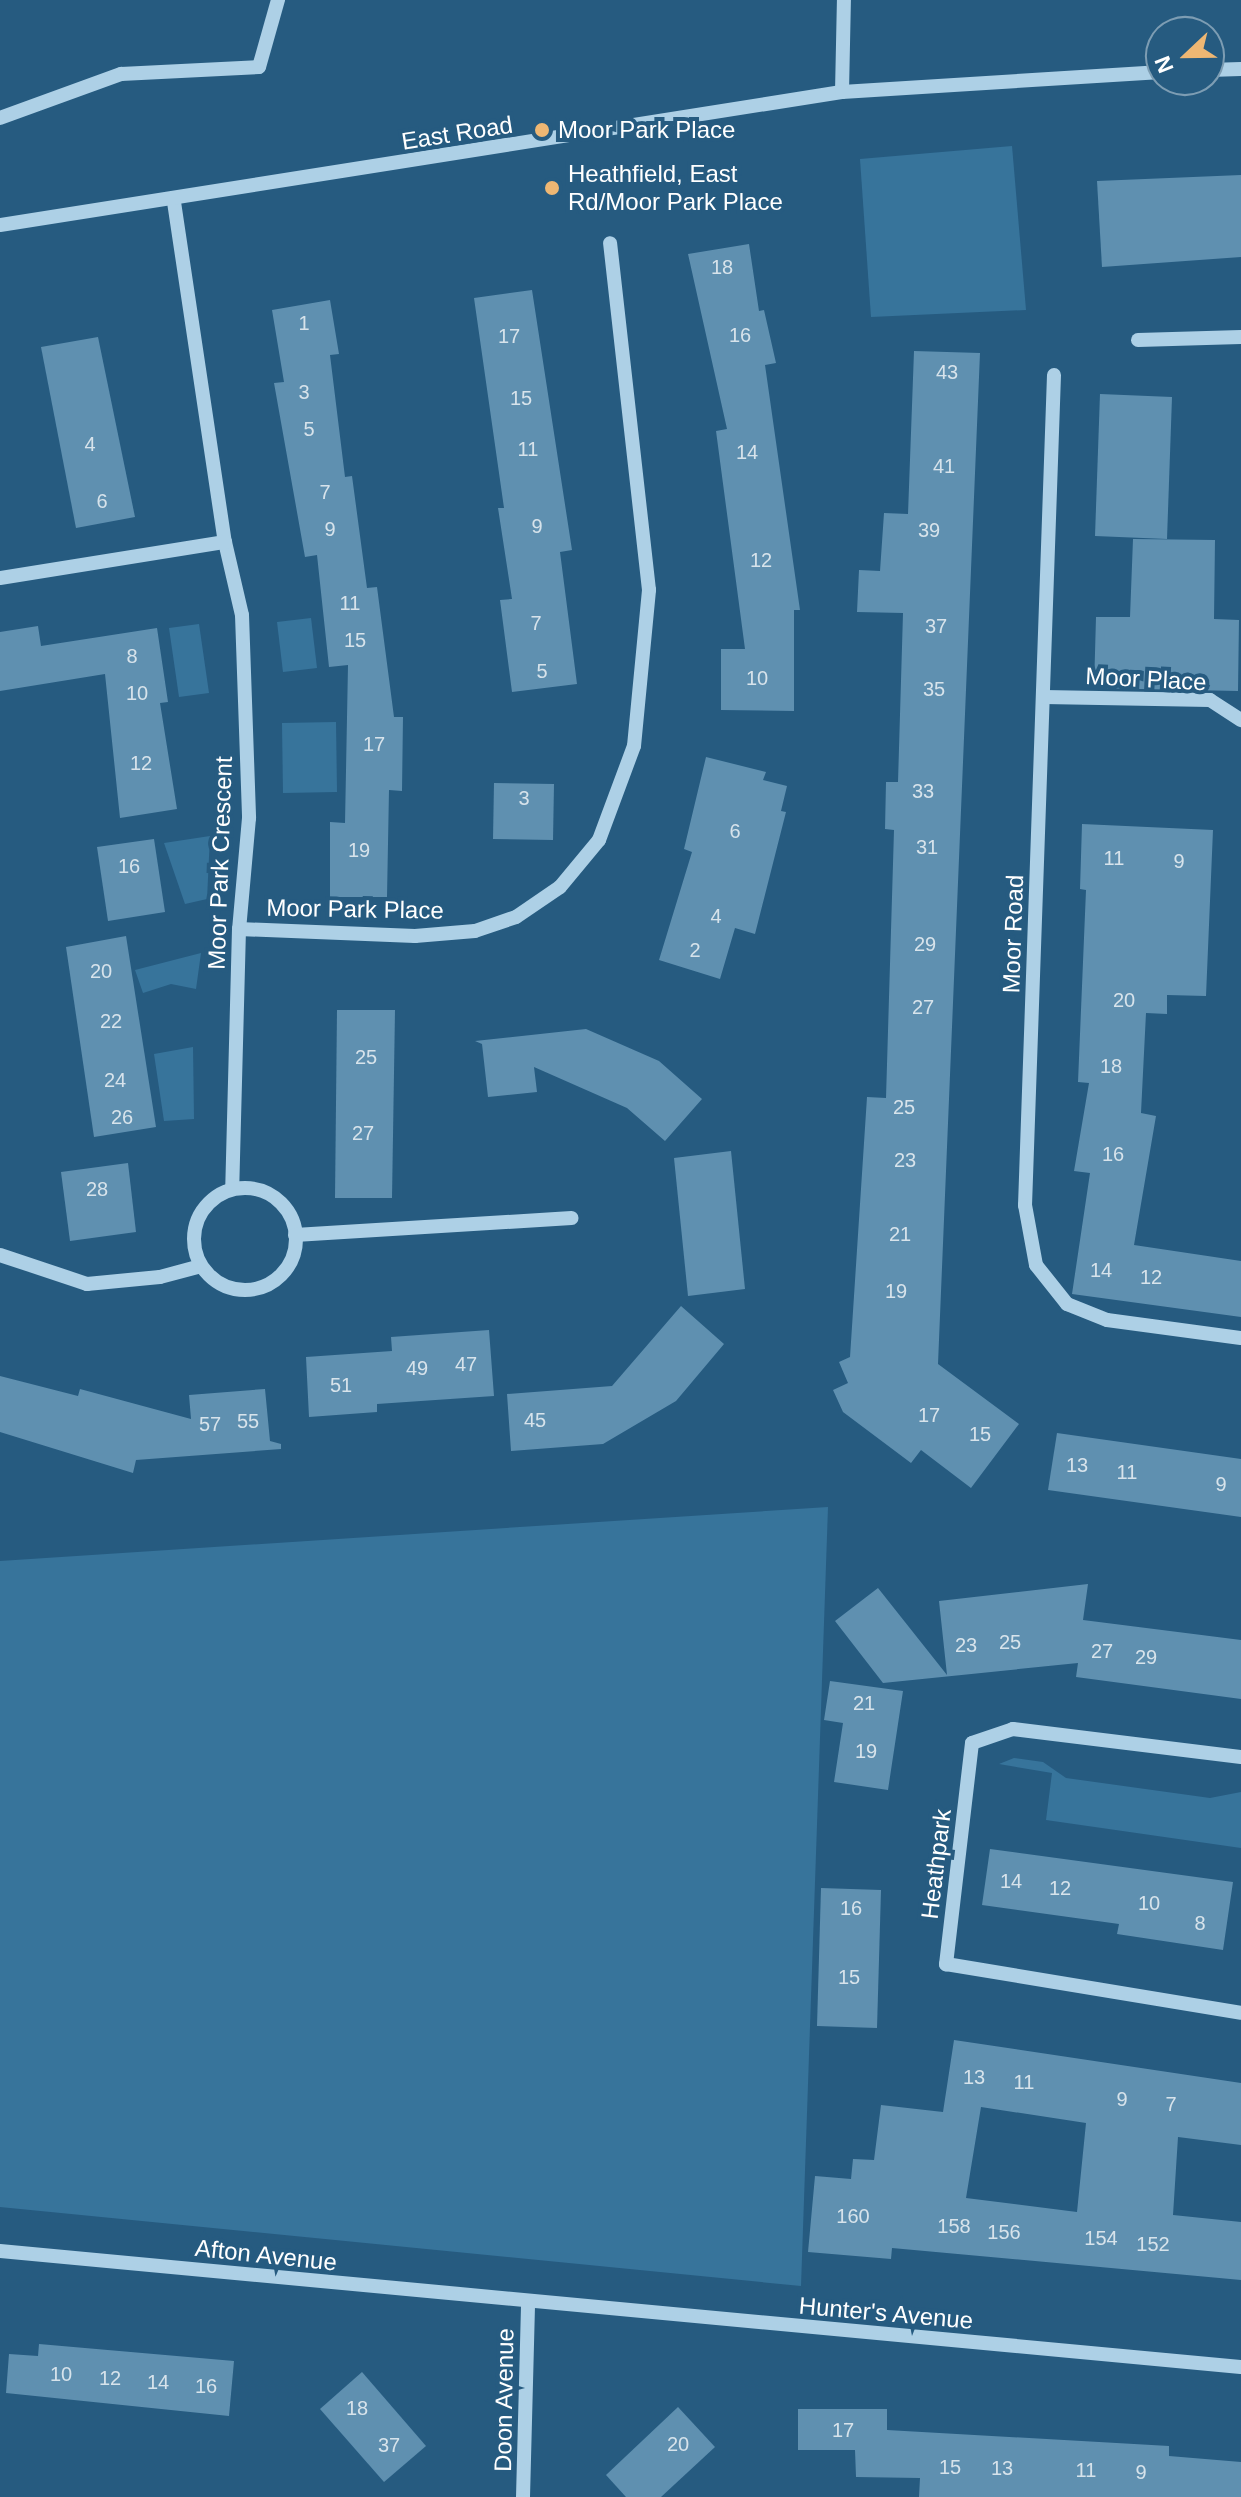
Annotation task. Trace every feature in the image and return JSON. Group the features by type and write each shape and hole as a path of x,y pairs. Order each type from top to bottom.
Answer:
{"street":[{"path":"0,118 121,74 259,67 278,0"},
{"path":"842,92 844,0"},
{"name":"East Road","path":"0,225 174,202 842,92 1145,73"},
{"name":"Moor Park Crescent","path":"174,202 225,542 242,615 249,818 239,929 232,1188"},
{"name":"Moor Park Place","path":"239,929 415,936 475,931 516,917 560,887 599,840 634,746 649,590 610,243"},
{"path":"1138,340 1241,337"},
{"name":"Moor Road","path":"1054,375 1025,1205 1036,1265 1067,1304 1107,1320 1241,1338"},
{"path":"0,578 225,542"},
{"name":"Moor Place","path":"1044,697 1210,700 1241,720"},
{"path":"232,1188 252,1189 278,1199 293,1220 295,1235 291,1263 273,1281 257,1289 234,1289 201,1266 193,1239 199,1215 232,1188"},
{"path":"295,1235 571,1218"},
{"path":"0,1255 87,1284 160,1277 201,1266"},
{"name":"Heathpark","path":"1241,1757 1013,1729 972,1743 946,1964 1241,2013"},
{"name":"Afton Avenue","path":"0,2251 528,2303"},
{"name":"Hunter's Avenue","path":"528,2303 1241,2367"},
{"name":"Doon Avenue","path":"523,2497 528,2303"}],"shaded area":[{"path":"1012,146 1026,310 871,317 860,159"},
{"path":"311,618 317,668 283,672 277,622"},
{"path":"199,624 209,693 179,697 169,628"},
{"path":"336,722 337,792 283,793 282,723"},
{"path":"210,836 207,899 185,904 164,843"},
{"path":"201,953 196,989 171,984 143,993 135,970"},
{"path":"193,1047 194,1119 164,1121 154,1054"},
{"path":"828,1507 801,2286 0,2207 0,1561"},
{"path":"1014,1758 1043,1762 1066,1778 1210,1798 1241,1792 1241,1848 1046,1820 1052,1773 999,1764"}],"building":[{"path":"1241,175 1241,257 1102,267 1097,181"},
{"path":"749,244 759,311 764,310 776,363 765,365 800,610 794,610 794,711 721,710 721,649 745,649 716,431 727,429 688,254"},
{"path":"532,290 572,550 560,552 577,684 512,692 500,600 512,599 498,508 504,508 474,298"},
{"path":"330,300 339,354 330,355 345,477 352,476 367,588 377,587 394,717 403,717 402,791 389,790 387,897 330,897 330,822 345,823 348,665 329,667 317,555 305,557 274,383 284,382 272,310"},
{"path":"98,337 135,517 76,528 41,347"},
{"path":"914,351 980,353 938,1364 1019,1424 971,1488 921,1450 911,1463 843,1412 833,1390 848,1383 839,1362 850,1357 867,1097 886,1098 894,830 885,829 886,782 898,782 903,613 857,612 859,570 880,571 884,513 908,514"},
{"path":"1100,394 1172,397 1167,539 1095,536"},
{"path":"1133,539 1215,540 1214,619 1239,620 1238,691 1094,688 1096,617 1130,617"},
{"path":"38,626 41,646 157,628 168,702 160,703 177,809 120,818 105,674 0,691 0,632"},
{"path":"706,757 766,772 763,780 787,786 781,811 786,812 755,934 735,928 720,979 659,960 692,852 684,849"},
{"path":"494,783 554,784 553,840 493,839"},
{"path":"1082,824 1213,830 1206,996 1167,995 1167,1014 1146,1013 1141,1113 1156,1116 1134,1245 1241,1261 1241,1317 1072,1294 1090,1173 1074,1171 1089,1083 1078,1082 1086,890 1080,889"},
{"path":"154,839 165,912 108,921 97,847"},
{"path":"126,936 156,1127 94,1137 66,947"},
{"path":"337,1010 395,1010 392,1198 335,1198"},
{"path":"586,1029 659,1061 702,1099 665,1141 627,1108 534,1067 537,1092 488,1097 482,1044 475,1041"},
{"path":"731,1151 745,1289 688,1296 674,1158"},
{"path":"128,1163 136,1232 70,1241 61,1172"},
{"path":"681,1306 724,1344 676,1401 603,1444 511,1451 507,1394 612,1386"},
{"path":"489,1330 494,1396 377,1404 377,1412 309,1417 306,1357 392,1351 391,1337"},
{"path":"0,1376 78,1396 80,1389 191,1419 189,1395 265,1389 270,1441 281,1444 281,1449 136,1460 133,1473 0,1432"},
{"path":"1057,1433 1241,1459 1241,1517 1048,1490"},
{"path":"1088,1584 1083,1620 1241,1640 1241,1699 1076,1677 1078,1663 883,1683 835,1621 878,1588 947,1675 939,1601"},
{"path":"830,1681 903,1691 888,1790 834,1782 843,1723 824,1720"},
{"path":"990,1849 1233,1882 1223,1950 1117,1934 1119,1924 982,1905"},
{"path":"821,1888 881,1890 877,2028 817,2026"},
{"path":"954,2040 1241,2083 1241,2145 1178,2137 1173,2215 1241,2222 1241,2280 892,2248 891,2259 808,2252 815,2176 851,2179 853,2159 874,2160 881,2105 943,2112","holes":["981,2107 1086,2123 1077,2212 966,2198"]},
{"path":"39,2344 234,2361 229,2416 6,2393 9,2354 38,2356"},
{"path":"362,2372 426,2446 384,2482 320,2409"},
{"path":"678,2407 715,2447 661,2497 626,2497 606,2475"},
{"path":"798,2409 887,2409 887,2430 1169,2446 1169,2456 1241,2462 1241,2497 919,2497 920,2478 856,2477 855,2450 798,2450"}],"place":[{"name":"Moor Park Place","path":"542,130"},
{"name":"Heathfield, East Rd/Moor Park Place","path":"552,188"}]}
